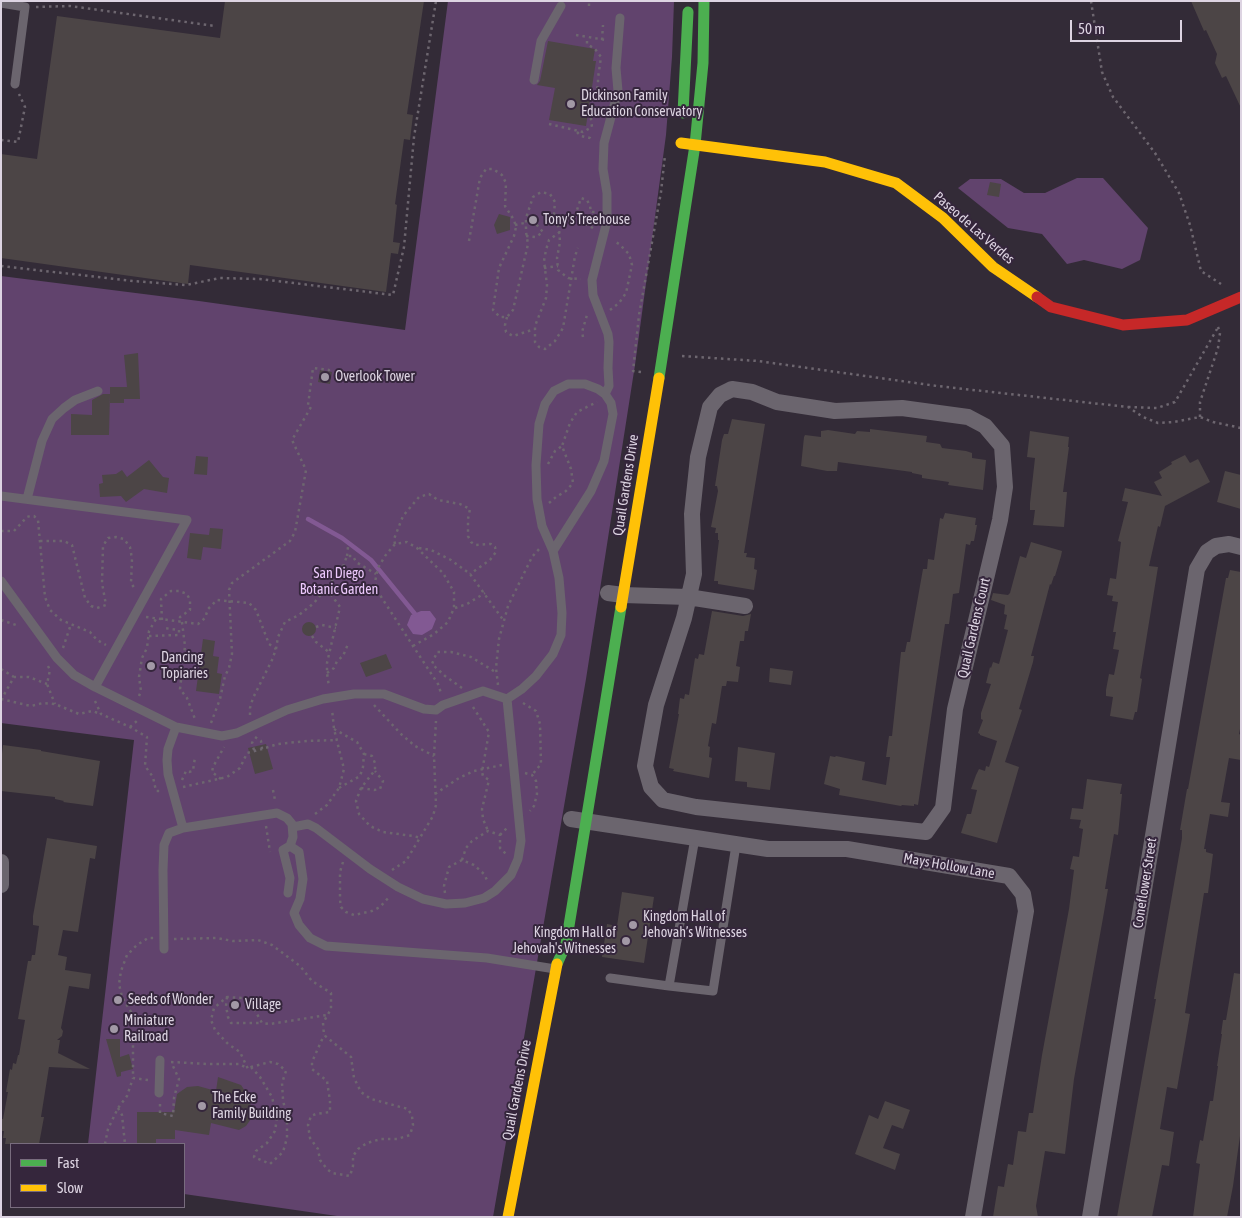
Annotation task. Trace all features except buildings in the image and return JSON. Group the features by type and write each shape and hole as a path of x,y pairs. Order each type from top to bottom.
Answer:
{"main road":[{"name":"Paseo de Las Verdes","path":"688,1 681,138 695,146 825,162 896,183 943,218 993,267 1051,307 1123,325 1188,320 1241,297"},
{"name":"Quail Gardens Drive","path":"508,1217 555,969 566,944 575,819 612,593 663,354 695,146 704,63 704,1"},
{"name":"Quail Gardens Drive","path":"552,942 555,969"}],"street":[{"name":"Quail Gardens Court","path":"732,389 752,392 778,402 834,411 902,408 968,417 985,426 1002,446 1005,487 1000,520 954,709 943,808 926,832 696,807 663,800 651,787 645,766 656,705 684,618 688,597 694,574 692,514 698,457 710,407 720,395 732,389"},
{"name":"Coneflower Street","path":"1090,1217 1197,570 1207,552 1216,546 1229,544 1241,547"},
{"path":"612,593 688,597 745,606"},
{"name":"Mays Hollow Lane","path":"575,819 768,850 847,849 1010,876 1023,894 1026,911 973,1217"},
{"path":"1,862 1,885"}],"lane":[{"path":"1,4 25,7 15,84"},
{"path":"534,80 541,41 561,6"},
{"path":"605,394 609,386 610,342 593,295 592,280 607,221 607,193 603,169 604,149 618,91 616,68 620,18"},
{"path":"1,581 57,658 74,675 94,687 176,727 227,736 287,710 323,699 362,694 384,694 424,709 440,707 483,691 503,697 522,689 536,676 553,654 561,636 562,613 559,578 542,526 537,499 536,465 539,424 545,404 554,391 568,384 585,384 605,394 611,403 613,414 604,461 591,491 552,552"},
{"path":"27,499 42,441 52,419 75,400 98,391"},
{"path":"1,496 187,520 94,687"},
{"path":"293,827 308,824 316,828 382,878 423,899 446,904 466,903 484,898 495,891 511,875 517,863 521,841 514,764 503,697"},
{"path":"176,727 168,749 168,774 183,828"},
{"path":"164,949 164,846 169,833 183,828 279,814 287,818 293,827 293,837 287,848 290,878 288,892"},
{"path":"669,986 695,838"},
{"path":"610,978 713,992 736,844"},
{"path":"287,848 299,852 303,879 300,899 294,913 299,926 310,938 326,946 487,958 555,969"},
{"path":"159,1093 160,1060"}],"path":[{"path":"1,266 186,285 220,278 260,279 393,295 404,247 414,137 436,1"},
{"path":"588,6 589,1"},
{"path":"1091,1 1102,72 1113,97 1155,153 1179,193 1190,225 1201,271 1221,284"},
{"path":"25,7 70,6 215,26"},
{"path":"602,40 604,25"},
{"path":"576,35 617,42"},
{"path":"549,124 583,132 592,128 591,119 594,96 598,86 601,57 595,49 587,44 587,37"},
{"path":"1,140 18,142 25,107 15,84"},
{"path":"576,131 581,136 590,138 604,149"},
{"path":"644,373 633,372 639,315 661,192 665,155"},
{"path":"469,241 480,178 486,169 493,169 502,175 506,183 505,206 515,225 514,236 499,268 493,310 500,317 507,318"},
{"path":"535,329 513,336 506,332 505,325 507,318 513,310 528,244 526,218 533,197 541,192 550,194 555,202 554,214 560,232 557,258 558,270 568,278 592,280"},
{"path":"582,222 591,212"},
{"path":"515,225 529,222 536,224 543,232 536,237 526,236"},
{"path":"560,232 550,240 544,260 548,285 546,298 535,329 536,342 539,347 545,349 558,337 563,328 578,248"},
{"path":"600,315 619,303 626,293 632,266 629,254 619,244 603,236"},
{"path":"544,268 558,266"},
{"path":"584,337 582,332 585,320 595,300"},
{"path":"663,354 758,361 937,386 1128,407 1157,408 1175,402 1218,327 1220,333 1218,348 1200,402 1200,417"},
{"path":"204,733 220,699 232,654 230,590 232,583 290,541 295,532 306,470 292,440 311,407 308,405 314,368 329,371"},
{"path":"540,514 556,497 566,491 572,483 572,469 562,446 570,423 577,412 599,401 605,394"},
{"path":"1128,407 1143,417 1158,423 1200,417 1241,428"},
{"path":"395,544 394,538 404,516 419,497 430,494 438,500 460,504 470,509 468,536 471,542 475,544 491,544 495,547 496,552 490,560 470,574"},
{"path":"1,532 14,531 27,517 34,516 38,520 45,597 50,610 61,620 90,632 97,640 115,651"},
{"path":"40,541 64,541 72,545 85,598 91,606 97,608 106,605 102,583 103,546 108,538 124,539 130,547 132,559 131,583 136,591 145,597"},
{"path":"532,775 541,764 540,724 536,711 526,704 503,697 496,668 499,639 508,606 532,557 548,540"},
{"path":"382,878 406,861 433,816 436,805 434,756 440,707 438,684 378,592 375,582 378,568 385,556 395,544 407,542 417,548 443,573 454,592 454,608 448,622 434,634 414,646"},
{"path":"254,751 252,743 255,738 254,725 251,720 250,708 276,649 278,637 285,622 314,603 342,569 348,547"},
{"path":"417,548 431,550 451,560 470,574 504,621"},
{"path":"347,556 353,556 356,562 377,574"},
{"path":"342,569 349,573"},
{"path":"315,814 327,805 339,788 344,769 334,729 333,697 327,673 340,607 326,588"},
{"path":"162,620 161,599 171,591 187,594 190,600 190,610 180,618 185,646 180,689 187,698 204,733"},
{"path":"454,608 467,604 484,594"},
{"path":"135,615 198,624 205,618 208,609 217,600 249,603 256,610 270,644 276,649"},
{"path":"130,726 139,719 139,712 136,707 140,691 139,676 142,658 147,648 149,630 156,619"},
{"path":"1,620 23,628"},
{"path":"316,627 322,625 336,628"},
{"path":"149,636 180,635 179,630 164,628"},
{"path":"312,636 316,642 330,653"},
{"path":"327,673 334,668 337,661 343,656 348,644"},
{"path":"1,669 14,677 29,677 48,684"},
{"path":"181,678 198,675"},
{"path":"14,677 1,700 31,706 43,703 55,704 79,714 92,711 130,726 147,737 145,766 153,777 156,791 221,779 236,772 243,763 247,753 278,744 307,740 337,740"},
{"path":"94,687 93,696 101,714"},
{"path":"362,694 401,734 415,746 434,756"},
{"path":"334,729 358,742 364,754 360,776 339,788"},
{"path":"221,779 212,772 224,749 227,736"},
{"path":"255,738 261,741 262,749"},
{"path":"361,788 374,790 380,788 383,781 375,770 372,756 364,754"},
{"path":"172,787 183,779 186,772 193,771 195,757"},
{"path":"435,795 459,778 483,768 514,764"},
{"path":"483,768 483,776 489,780 482,809 483,819 488,831 500,835 500,848 509,858 517,863"},
{"path":"375,770 361,788 356,801 359,814 370,826 383,832 421,838"},
{"path":"273,790 275,800"},
{"path":"264,815 270,852"},
{"path":"446,904 444,886 449,867 462,860 472,841 488,831"},
{"path":"349,852 344,859 340,883 341,907 346,912 354,915 372,911 380,907 398,887"},
{"path":"462,860 474,865 484,874 488,883 495,891"},
{"path":"105,1143 108,1129 118,1108 127,1096 134,1078 133,1045 126,1035 127,1027 131,1021 131,1012 122,997 119,984 121,971 127,955 137,944 148,938 258,940 272,945 300,966 312,981 331,993 331,1008 323,1023 324,1035 312,1062 312,1069 326,1081 330,1112 311,1116 308,1125 310,1138 318,1149 320,1160 326,1169 332,1174 350,1176 354,1166 354,1156 358,1149 367,1143 381,1139 397,1139 410,1135 413,1125 412,1116 408,1109 371,1099 361,1092 354,1078 351,1057 324,1035"},
{"path":"227,997 226,1006 231,1022 270,1024 327,1015"},
{"path":"180,1063 239,1064 250,1068 270,1062 278,1064 286,1071 282,1084 288,1138 283,1152 270,1164 254,1157 256,1151 267,1143 275,1131 277,1118 272,1097 260,1077 250,1068 240,1052 228,1044 215,1030 211,1020 214,1008 227,997 242,998 252,1005 262,1023"},
{"path":"140,1038 161,1039"},
{"path":"134,1078 159,1082"},
{"path":"118,1108 122,1115 125,1143"}],"green space":[{"name":"San Diego Botanic Garden","path":"448,1 674,1 666,135 635,365 586,679 493,1217 344,1217 185,1194 185,1143 88,1143 134,740 1,723 1,276 405,330"},
{"path":"1077,178 1103,178 1148,228 1140,260 1122,269 1084,260 1067,264 1042,234 1008,228 958,188 970,179 1001,179 1024,193 1045,193"}],"shaded area":[{"path":"421,611 430,611 436,619 432,629 422,635 413,634 407,625 411,615"}],"waterway":[{"path":"308,519 342,538 371,560 415,614"}],"traffic: fast":[{"path":"659,378 695,145 703,63 704,1"},
{"path":"683,113 688,12"},
{"path":"557,964 566,944 621,607"}],"traffic: slow":[{"path":"681,143 825,162 896,183 943,218 993,267 1037,297"},
{"path":"621,607 659,378"},
{"path":"508,1217 557,964"}],"traffic: jam":[{"path":"1037,297 1051,307 1123,325 1187,320 1241,297"}],"place":[{"name":"Dickinson Family Education Conservatory","path":"571,104"},
{"name":"Tony's Treehouse","path":"533,220"},
{"name":"Overlook Tower","path":"325,377"},
{"name":"Dancing Topiaries","path":"151,666"},
{"name":"Kingdom Hall of Jehovah’s Witnesses","path":"633,925"},
{"name":"Kingdom Hall of Jehovah's Witnesses","path":"626,941"},
{"name":"Seeds of Wonder","path":"118,1000"},
{"name":"Village","path":"235,1005"},
{"name":"Miniature Railroad","path":"114,1029"},
{"name":"The Ecke Family Building","path":"202,1106"}]}
